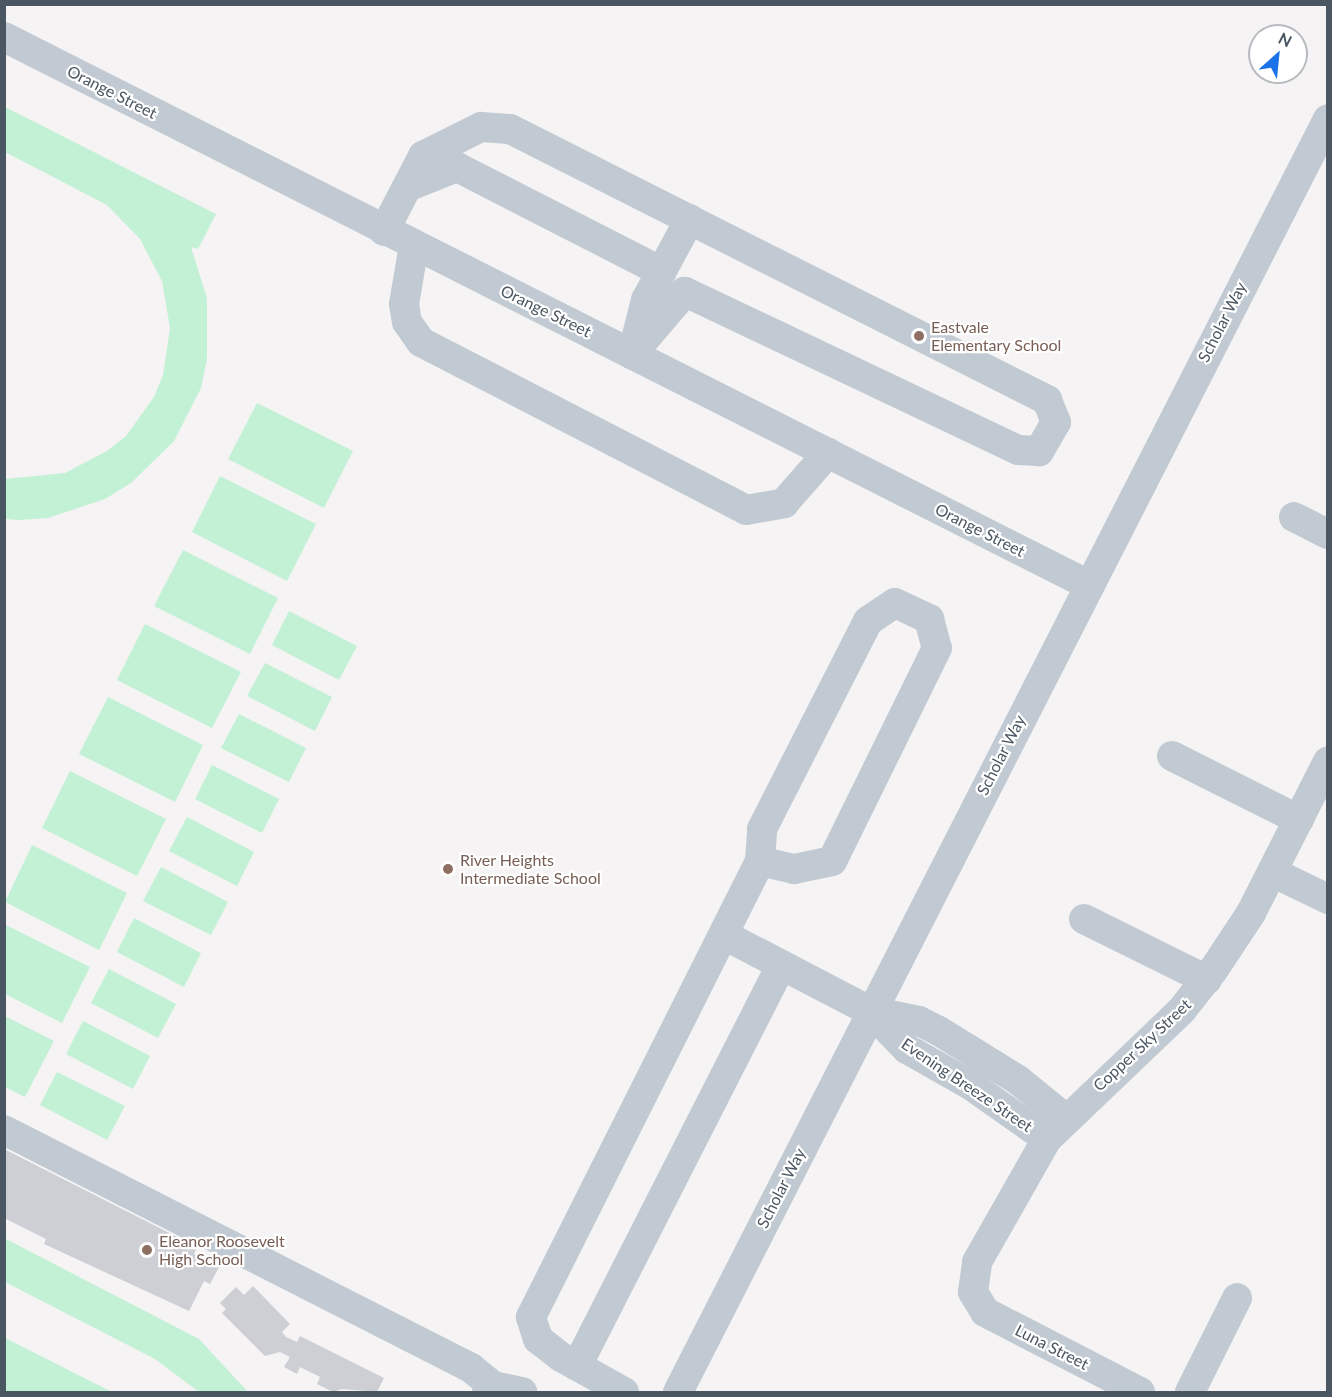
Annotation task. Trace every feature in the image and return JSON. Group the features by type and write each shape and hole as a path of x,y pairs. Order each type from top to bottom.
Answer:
{"street":[{"name":"Orange Street","path":"4,38 1087,584"},
{"name":"Scholar Way","path":"678,1392 1087,584 1328,119"},
{"path":"384,231 423,156 447,141 481,127 510,129 1047,400 1056,422 1039,451 1018,450 685,292 632,354"},
{"path":"407,187 457,167 662,272"},
{"path":"632,354 646,300 690,219"},
{"path":"414,245 404,304 406,322 421,342 746,510 784,503 828,453"},
{"path":"1294,517 1328,534"},
{"path":"624,1392 577,1366 538,1339 531,1317 760,861 762,829 868,621 895,603 929,620 937,648 832,861 794,869 760,861"},
{"path":"1172,756 1299,819"},
{"name":"Copper Sky Street","path":"973,1292 977,1262 1057,1129 1181,1011 1207,980 1272,872 1328,761"},
{"path":"1272,872 1328,900"},
{"path":"1084,919 1207,980"},
{"name":"Evening Breeze Street","path":"724,935 870,1011 907,1049 972,1086 1057,1129"},
{"path":"577,1366 780,966"},
{"path":"4,1130 471,1368 490,1389 522,1392"},
{"name":"Luna Street","path":"973,1292 985,1312 1140,1392"},
{"path":"1190,1392 1238,1298"}],"green space":[{"path":"5,107 216,214 198,249 191,247 207,298 207,359 201,388 174,441 131,483 105,499 48,518 5,519 5,479 65,473 107,451 126,436 154,397 163,375 170,328 162,281 140,239 107,205 5,152"},
{"path":"257,403 353,451 324,508 228,459"},
{"path":"220,476 316,524 287,581 192,532"},
{"path":"183,550 278,598 250,654 154,606"},
{"path":"289,611 357,646 339,680 272,645"},
{"path":"145,624 241,672 212,728 117,680"},
{"path":"265,663 332,697 315,731 247,696"},
{"path":"108,697 203,745 175,802 79,754"},
{"path":"239,714 306,748 289,782 221,748"},
{"path":"212,765 279,799 262,833 195,799"},
{"path":"70,771 166,819 137,876 42,828"},
{"path":"187,817 254,852 237,886 169,851"},
{"path":"32,845 127,893 99,950 5,902"},
{"path":"161,867 228,902 211,935 143,901"},
{"path":"134,918 201,953 184,987 117,952"},
{"path":"4,924 90,967 62,1023 5,994"},
{"path":"109,969 176,1004 158,1038 91,1003"},
{"path":"5,1016 54,1041 25,1097 5,1087"},
{"path":"83,1021 150,1056 133,1089 66,1054"},
{"path":"57,1072 125,1106 107,1140 40,1105"},
{"path":"4,1238 199,1339 248,1392 199,1392 155,1359 5,1282"},
{"path":"5,1338 112,1392 5,1392"}],"building":[{"path":"4,1149 197,1247 194,1254 219,1267 210,1284 204,1281 189,1311 44,1244 46,1239 4,1218"},
{"path":"253,1286 290,1324 282,1332 286,1337 297,1342 300,1336 384,1378 377,1392 342,1389 333,1392 317,1384 320,1377 300,1367 297,1374 284,1367 290,1357 280,1352 265,1356 222,1313 226,1309 220,1303 236,1287 244,1295"}],"place":[{"name":"Eastvale Elementary School","path":"919,336"},
{"name":"River Heights Intermediate School","path":"448,869"},
{"name":"Eleanor Roosevelt High School","path":"147,1250"}]}
